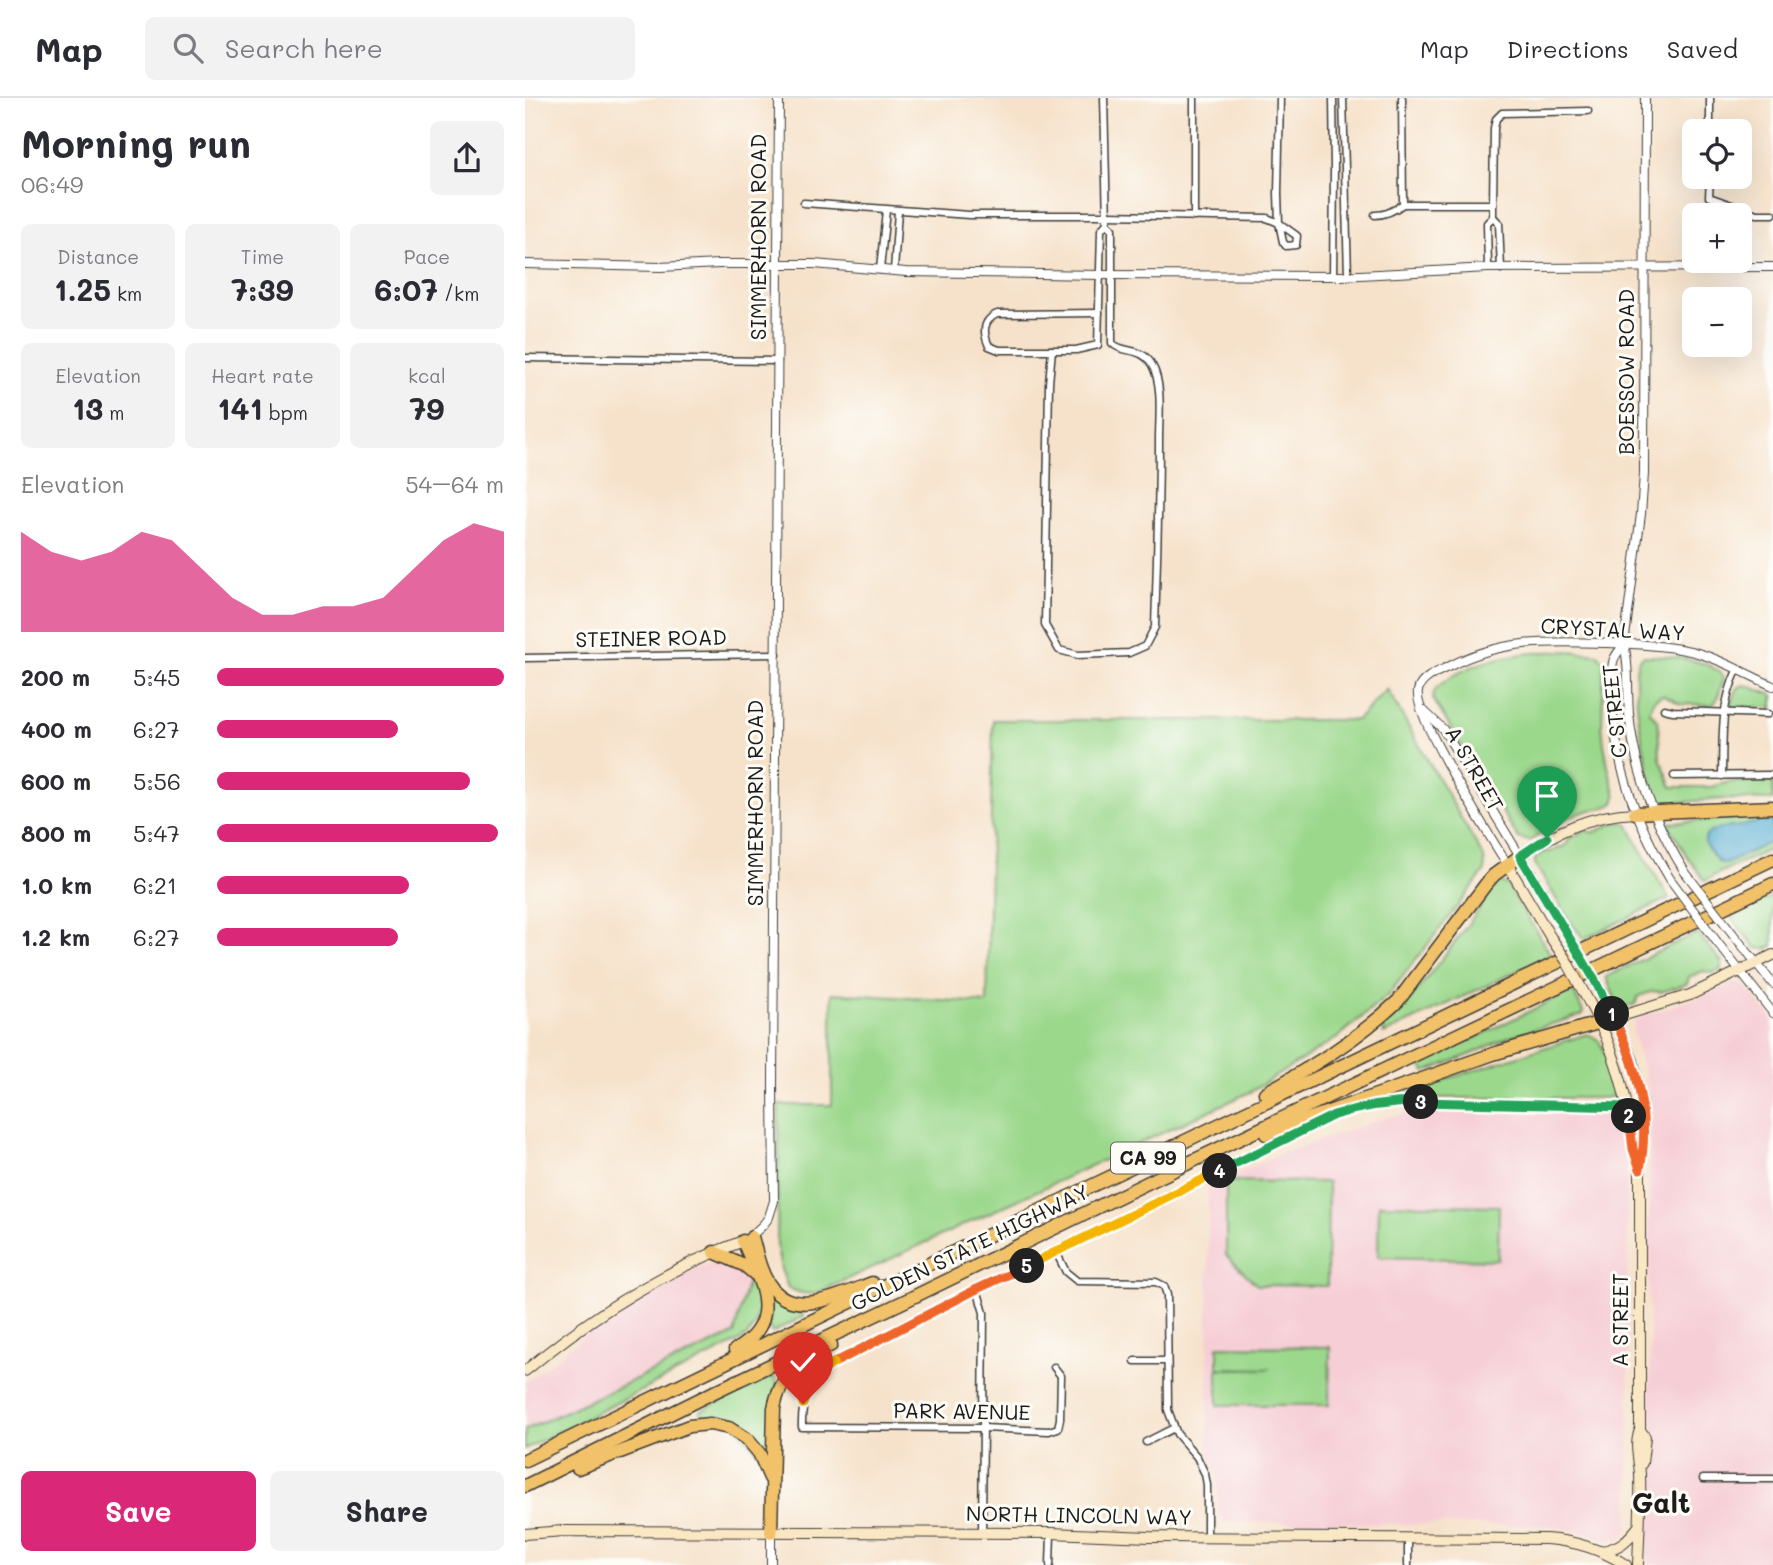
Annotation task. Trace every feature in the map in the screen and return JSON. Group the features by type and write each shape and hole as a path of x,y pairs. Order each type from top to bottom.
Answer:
{"highway":[{"path":"1635,813 1773,807"},
{"path":"1177,1144 1313,1066 1380,1017 1398,1001 1486,884 1520,856"},
{"name":"GOLDEN STATE HIGHWAY","path":"525,1460 1773,859"},
{"name":"GOLDEN STATE HIGHWAY","path":"525,1486 730,1384 1773,884"},
{"path":"1206,1155 1493,1055 1615,1018"},
{"path":"747,1239 772,1290 800,1303 826,1300 935,1261"},
{"path":"683,1383 746,1344 756,1334 764,1318 765,1298 747,1239"},
{"path":"714,1252 744,1265 759,1278"},
{"path":"771,1532 774,1408 785,1379 806,1359 909,1299"},
{"path":"525,1486 700,1423 729,1428 748,1440 759,1453 772,1482"}],"main road":[{"path":"1520,856 1547,838 1584,821 1635,813"},
{"name":"A STREET","path":"1520,856 1615,1018 1633,1061 1642,1103 1644,1149 1640,1169 1638,1565"},
{"name":"A STREET","path":"1507,864 1566,960 1600,1022 1619,1070 1628,1107 1633,1149 1640,1169"},
{"path":"1615,1018 1690,995 1773,955"},
{"path":"525,1371 608,1308 660,1278 747,1239"},
{"path":"1602,1551 1625,1543 1639,1526"},
{"name":"NORTH LINCOLN WAY","path":"525,1535 563,1531 1051,1533 1149,1537 1561,1540 1585,1544 1626,1565"}],"street":[{"name":"SIMMERHORN ROAD","path":"747,1239 764,1225 774,1198 779,98"},
{"path":"1052,350 1049,383 1045,625 1059,650 1078,655 1129,653 1146,646 1155,627 1159,385 1152,363 1138,351 1116,347 1112,343 1112,229 1107,219 1104,98"},
{"path":"1193,98 1194,217"},
{"path":"804,203 969,215 1107,219 1267,218 1279,223 1280,98"},
{"path":"1333,98 1333,275"},
{"path":"1343,98 1348,275"},
{"path":"1402,98 1403,204"},
{"name":"BOESSOW ROAD","path":"1624,644 1644,474 1645,98"},
{"path":"1710,98 1710,119"},
{"path":"1488,268 1487,223 1493,216 1496,119 1502,113 1588,111"},
{"path":"1709,189 1709,197 1757,214 1773,214"},
{"path":"1375,215 1392,212 1403,204 1493,204"},
{"path":"880,270 886,210"},
{"path":"894,271 898,211"},
{"path":"1493,216 1499,223 1501,268"},
{"path":"1099,313 997,314 989,318 984,332 989,346 999,350 1076,350 1098,345 1099,313 1100,275 1101,230 1107,219"},
{"path":"525,264 660,267 814,264 894,271 1100,275 1348,275 1488,268 1773,267"},
{"path":"525,358 778,361"},
{"name":"CRYSTAL WAY","path":"1417,693 1419,685 1427,679 1467,657 1507,645 1548,641 1624,644 1690,651 1713,658 1773,687"},
{"name":"C STREET","path":"1624,644 1629,661 1628,704 1634,749 1652,812 1685,872 1773,984"},
{"name":"C STREET","path":"1624,644 1613,661 1613,721 1620,760 1635,813 1670,879 1773,1013"},
{"name":"STEINER ROAD","path":"525,658 777,654"},
{"path":"1722,776 1723,713 1737,670"},
{"name":"A STREET","path":"1417,693 1430,733 1507,864"},
{"path":"1664,709 1768,714"},
{"name":"A STREET","path":"1422,710 1443,729 1520,856"},
{"path":"1674,776 1773,775"},
{"path":"982,1533 984,1313 977,1289 1317,1123 1352,1110 1370,1105 1403,1102 1628,1107"},
{"path":"1056,1252 1066,1272 1077,1281 1156,1282 1164,1286 1167,1295 1168,1410 1174,1428 1197,1457 1205,1474 1207,1537"},
{"name":"PARK AVENUE","path":"977,1289 823,1370 806,1394 802,1427 1049,1431 1058,1427 1061,1419 1061,1376 1054,1367"},
{"path":"1135,1361 1167,1361"},
{"path":"1146,1442 1174,1428"},
{"path":"1703,1479 1773,1479"},
{"path":"771,1532 771,1565"},
{"path":"1050,1565 1051,1533"},
{"path":"1408,1538 1408,1565"}],"shaded area":[{"path":"1734,983 1743,984 1773,1020 1773,1565 1647,1565 1650,1149 1646,1080 1633,1028 1635,1021 1643,1016"},
{"path":"1414,1112 1614,1115 1621,1119 1627,1180 1629,1525 1626,1534 1620,1539 1609,1541 1552,1526 1223,1522 1218,1513 1217,1476 1208,1456 1208,1188 1273,1157 1384,1118"},
{"path":"717,1264 733,1267 749,1276 734,1334 525,1430 525,1383 588,1333 624,1309 703,1266"}],"green space":[{"path":"1569,651 1598,654 1604,661 1602,725 1616,796 1611,805 1572,816 1530,841 1518,838 1433,696 1436,689 1458,673 1488,661 1520,654"},
{"path":"1645,656 1700,662 1718,671 1724,678 1713,705 1681,704 1663,695 1652,703 1650,712 1658,721 1660,758 1672,787 1711,787 1729,782 1773,782 1773,800 1724,799 1668,803 1656,797 1638,714 1637,667 1640,658"},
{"path":"1745,685 1773,695 1773,718 1772,707 1731,707 1737,689"},
{"path":"1387,689 1484,858 1485,871 1388,995 1337,1038 1250,1092 815,1294 788,1288 777,1248 779,1105 832,1105 832,993 987,1003 993,720 1357,720"},
{"path":"1773,812 1773,848 1705,881 1669,826 1669,823 1741,818"},
{"path":"1616,822 1629,826 1669,898 1584,939 1569,920 1535,864 1535,858 1566,845 1570,838 1586,830 1593,833"},
{"path":"1499,882 1507,884 1551,955 1384,1034 1381,1027 1417,990"},
{"path":"1773,896 1773,946 1767,949 1756,948 1730,916"},
{"path":"1697,933 1722,962 1722,969 1713,973 1703,971 1689,977 1687,984 1639,996 1635,1004 1627,1007 1616,1001 1606,977"},
{"path":"1573,990 1582,1015 1508,1037 1425,1072 1421,1064"},
{"path":"1587,1034 1600,1043 1612,1072 1616,1089 1609,1098 1423,1098 1372,1103"},
{"path":"1226,1181 1328,1182 1327,1286 1257,1285 1226,1255"},
{"path":"1379,1204 1499,1206 1498,1260 1378,1257"},
{"path":"749,1276 757,1286 759,1298 755,1325 748,1335 525,1449 525,1430 734,1334"},
{"path":"770,1293 799,1307 804,1316 772,1333 767,1323"},
{"path":"1218,1346 1330,1347 1329,1405 1218,1405 1218,1369 1270,1369 1218,1368"},
{"path":"773,1376 777,1383 769,1465 734,1424 704,1419 700,1411"}],"water":[{"path":"1763,821 1773,822 1773,841 1726,864 1718,862 1705,844 1705,837 1716,829"}],"district":[{"name":"Galt","path":"1661,1503"}],"route":[{"path":"803,1404 815,1378 830,1365 977,1289 1334,1115 1370,1105 1403,1102 1628,1107 1633,1149 1640,1169 1644,1149 1642,1103 1633,1061 1615,1018 1593,977 1520,856 1547,838"}]}
